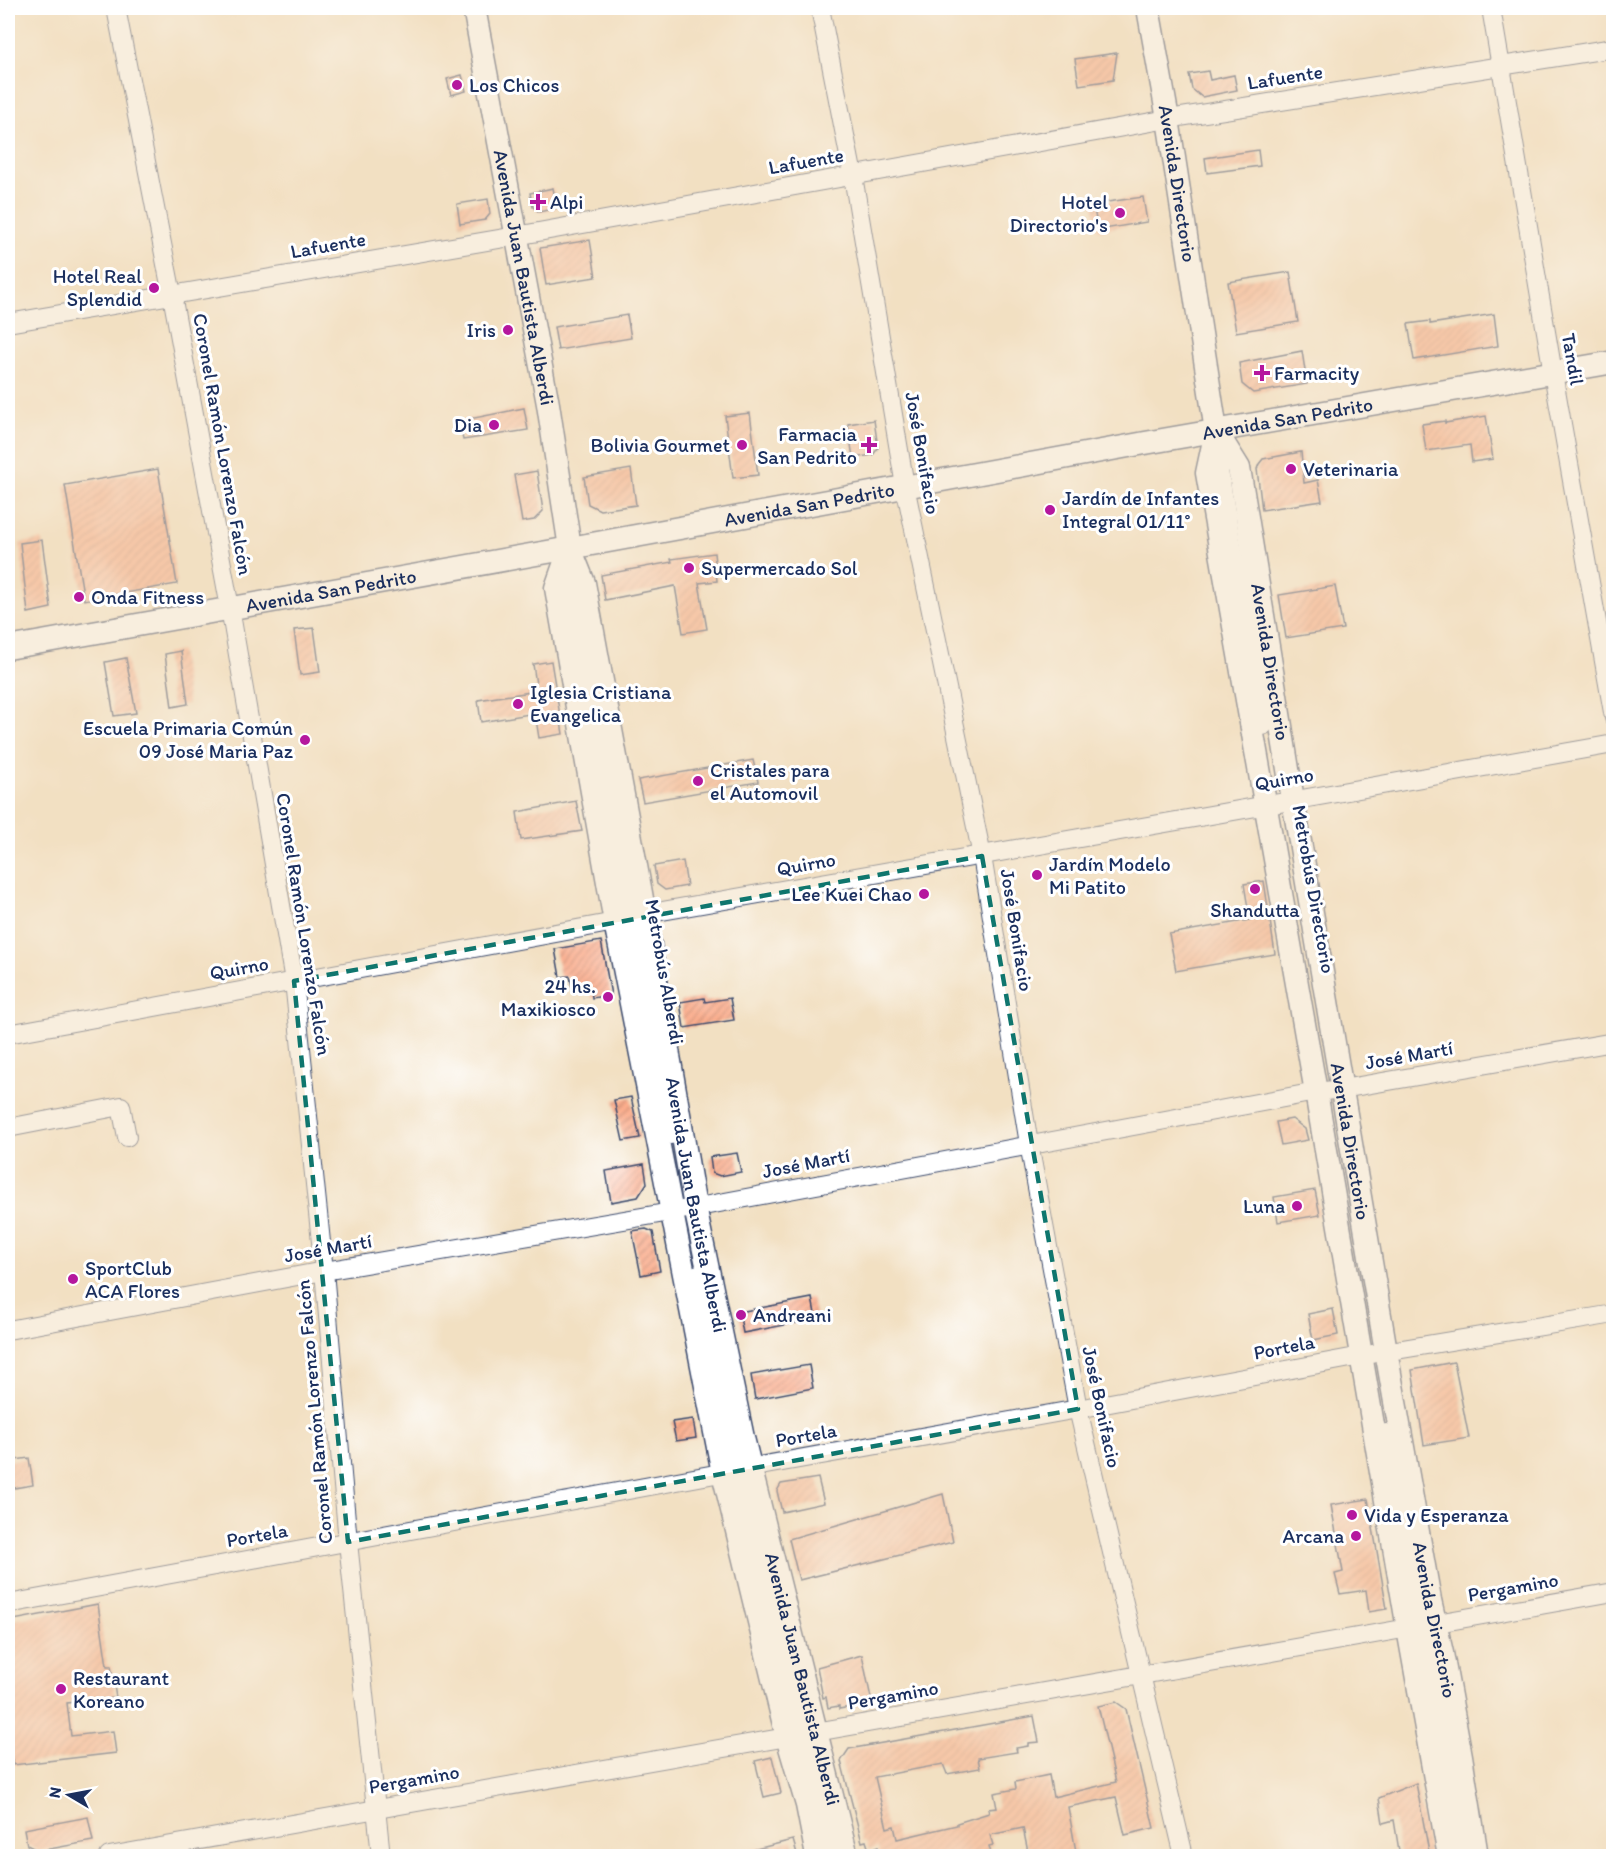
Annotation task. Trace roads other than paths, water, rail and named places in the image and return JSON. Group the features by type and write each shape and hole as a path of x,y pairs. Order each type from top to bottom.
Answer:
{"main road":[{"name":"Avenida Juan Bautista Alberdi","path":"474,8 548,404 570,548 584,583 631,918 683,1209 736,1470 802,1734 847,1857"},
{"name":"Avenida Directorio","path":"1148,8 1168,119 1216,431 1207,473 1278,802 1422,1626 1449,1857"},
{"name":"Avenida San Pedrito","path":"8,648 905,486 1614,362"},
{"name":"Avenida Directorio","path":"1216,431 1239,468 1278,802"},
{"name":"Avenida Juan Bautista Alberdi","path":"570,548 556,588 631,918 683,1209"},
{"name":"Avenida Directorio","path":"1328,1091 1356,1331 1373,1353"},
{"name":"Avenida Directorio","path":"1422,1626 1459,1745 1477,1857"},
{"name":"Avenida Juan Bautista Alberdi","path":"802,1734 807,1805 817,1857"}],"street":[{"name":"Coronel Ramón Lorenzo Falcón","path":"116,8 230,608 294,981 381,1857"},
{"name":"José Bonifacio","path":"820,8 853,176 905,486 982,856 1029,1144 1078,1410 1184,1857"},
{"name":"Tandil","path":"1491,8 1614,718"},
{"name":"Lafuente","path":"8,323 516,236 1168,119 1614,48"},
{"name":"Quirno","path":"8,1034 631,918 1614,744"},
{"name":"José Martí","path":"8,1330 324,1271 683,1209 1029,1144 1614,1042"},
{"path":"8,1128 122,1106 127,1137"},
{"name":"Portela","path":"8,1604 736,1470 1078,1410 1373,1353 1614,1314"},
{"name":"Pergamino","path":"109,1857 1614,1592"},
{"path":"1422,1626 1463,1857"},
{"path":"802,1734 834,1857"}],"place":[{"name":"Los Chicos","path":"457,85"},
{"name":"Alpi","path":"538,202"},
{"name":"Hotel Directorio's","path":"1120,213"},
{"name":"Hotel Real Splendid","path":"154,288"},
{"name":"Iris","path":"508,330"},
{"name":"Farmacity","path":"1262,373"},
{"name":"Dia","path":"494,425"},
{"name":"Bolivia Gourmet","path":"742,445"},
{"name":"Farmacia San Pedrito","path":"869,445"},
{"name":"Veterinaria","path":"1291,469"},
{"name":"Jardín de Infantes Integral 01/11°","path":"1050,510"},
{"name":"Supermercado Sol","path":"689,568"},
{"name":"Onda Fitness","path":"79,597"},
{"name":"Iglesia Cristiana Evangelica","path":"518,704"},
{"name":"Escuela Primaria Común 09 José Maria Paz","path":"305,740"},
{"name":"Cristales para el Automovil","path":"698,781"},
{"name":"Jardín Modelo Mi Patito","path":"1037,875"},
{"name":"Shandutta","path":"1255,889"},
{"name":"Lee Kuei Chao","path":"924,894"},
{"name":"24 hs. Maxikiosco","path":"608,997"},
{"name":"Luna","path":"1297,1206"},
{"name":"SportClub ACA Flores","path":"73,1279"},
{"name":"Andreani","path":"741,1315"},
{"name":"Vida y Esperanza","path":"1352,1515"},
{"name":"Arcana","path":"1356,1536"},
{"name":"Restaurant Koreano","path":"61,1689"}]}
